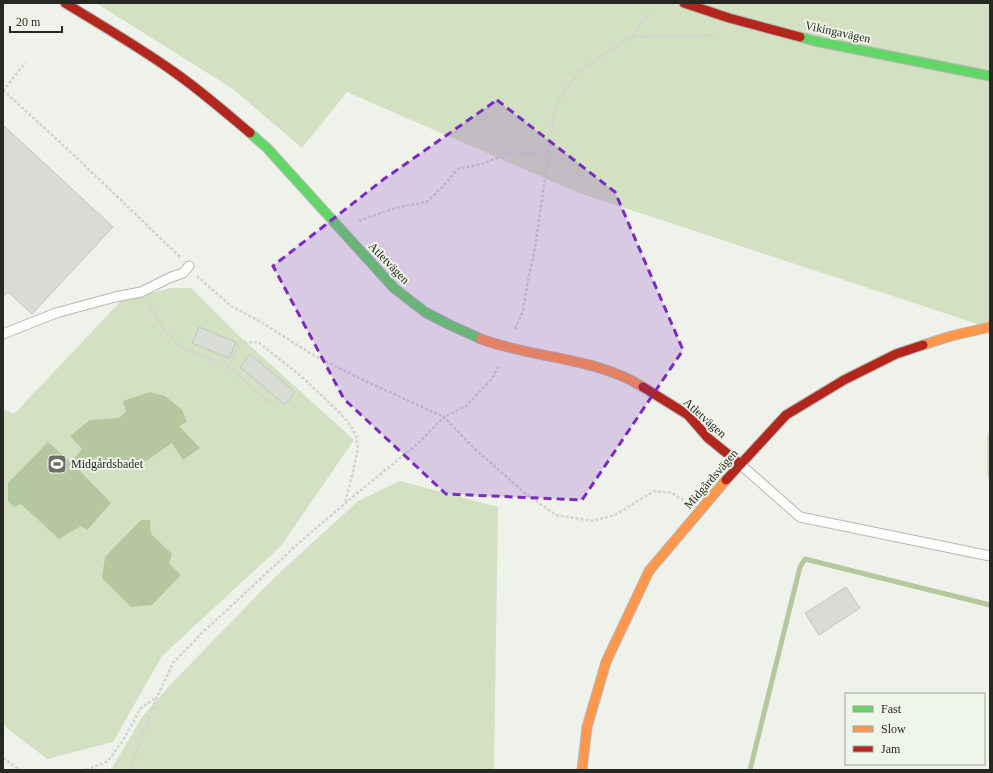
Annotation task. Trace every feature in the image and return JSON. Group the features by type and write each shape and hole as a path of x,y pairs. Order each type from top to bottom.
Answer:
{"street":[{"name":"Atletvägen","path":"65,3 174,72 213,102 267,148 394,288 425,312 489,342 522,351 597,367 620,375 688,415 708,438 740,464"},
{"name":"Vikingavägen","path":"684,3 729,18 815,41 990,76"},
{"name":"Midgårdsvägen","path":"582,770 587,728 606,662 649,571 740,464 786,414 844,380 896,354 951,336 990,327"}],"lane":[{"path":"3,334 56,313 115,297 141,292 169,278 183,273 189,266"},
{"path":"740,464 800,517 990,556"}],"path":[{"path":"130,770 158,697 173,663 200,635 294,547 415,446 444,417 466,406 492,379 524,310 527,285 535,248 555,109 565,89 588,65 632,37 649,13"},
{"path":"632,37 717,35"},
{"path":"25,63 3,90 77,158 189,266 195,274 231,306 261,322 313,355 444,417 475,449 526,494 556,515 592,521 615,515 654,491 672,493 699,511"},
{"path":"341,230 350,224 395,208 427,202 458,169 482,164 511,152 548,155"},
{"path":"141,292 164,328 180,346 228,366 272,405"},
{"path":"228,366 240,344 258,342 301,376 340,413 350,425 356,436 358,449 345,504"},
{"path":"234,346 238,348"},
{"path":"86,770 108,761 124,739 140,709 158,697"},
{"path":"3,758 20,770"}],"highlighted area":[{"path":"497,100 615,192 683,350 582,500 446,494 344,399 273,266 384,179"}],"shaded area":[{"path":"96,3 990,3 990,328 579,193 347,92 302,148 233,89"},
{"name":"Midgårdsbadet","path":"171,288 191,288 235,332 354,440 281,546 162,656 113,742 47,759 3,725 3,409 14,414 121,301"},
{"name":"Midgårdsbadet","path":"150,392 165,396 182,410 187,422 179,426 200,448 183,460 172,443 139,466 94,458 80,471 111,503 87,530 81,526 59,539 21,504 14,507 8,501 8,483 48,442 71,462 82,449 70,436 90,420 119,418 126,411 123,401"},
{"path":"990,428 990,485 987,473 987,436"},
{"path":"400,481 498,507 494,770 106,770 112,768 142,717 173,682 274,578 358,501"},
{"path":"141,520 150,520 151,534 172,554 169,563 181,575 152,605 131,607 102,578 105,557"}],"building":[{"path":"3,125 113,227 32,314 8,292 3,297"},
{"path":"199,327 236,342 229,358 192,343"},
{"path":"250,354 295,392 285,405 240,367"},
{"path":"846,587 860,608 819,635 805,613"}],"waterway":[{"path":"750,770 800,567 805,559 990,605"}],"traffic: fast":[{"path":"800,37 990,76"},
{"path":"250,133 267,148 394,288 425,312 481,339"}],"traffic: slow":[{"path":"923,345 951,336 990,327"},
{"path":"481,339 511,348 578,362 612,372 643,387"},
{"path":"582,770 587,727 606,662 649,571 726,480"}],"traffic: jam":[{"path":"65,3 134,45 174,72 250,133"},
{"path":"684,3 729,18 800,37"},
{"path":"726,480 786,415 844,380 896,354 923,345"},
{"path":"643,387 688,415 708,438 740,464"}],"place":[{"name":"Midgårdsbadet","path":"57,464"}]}
